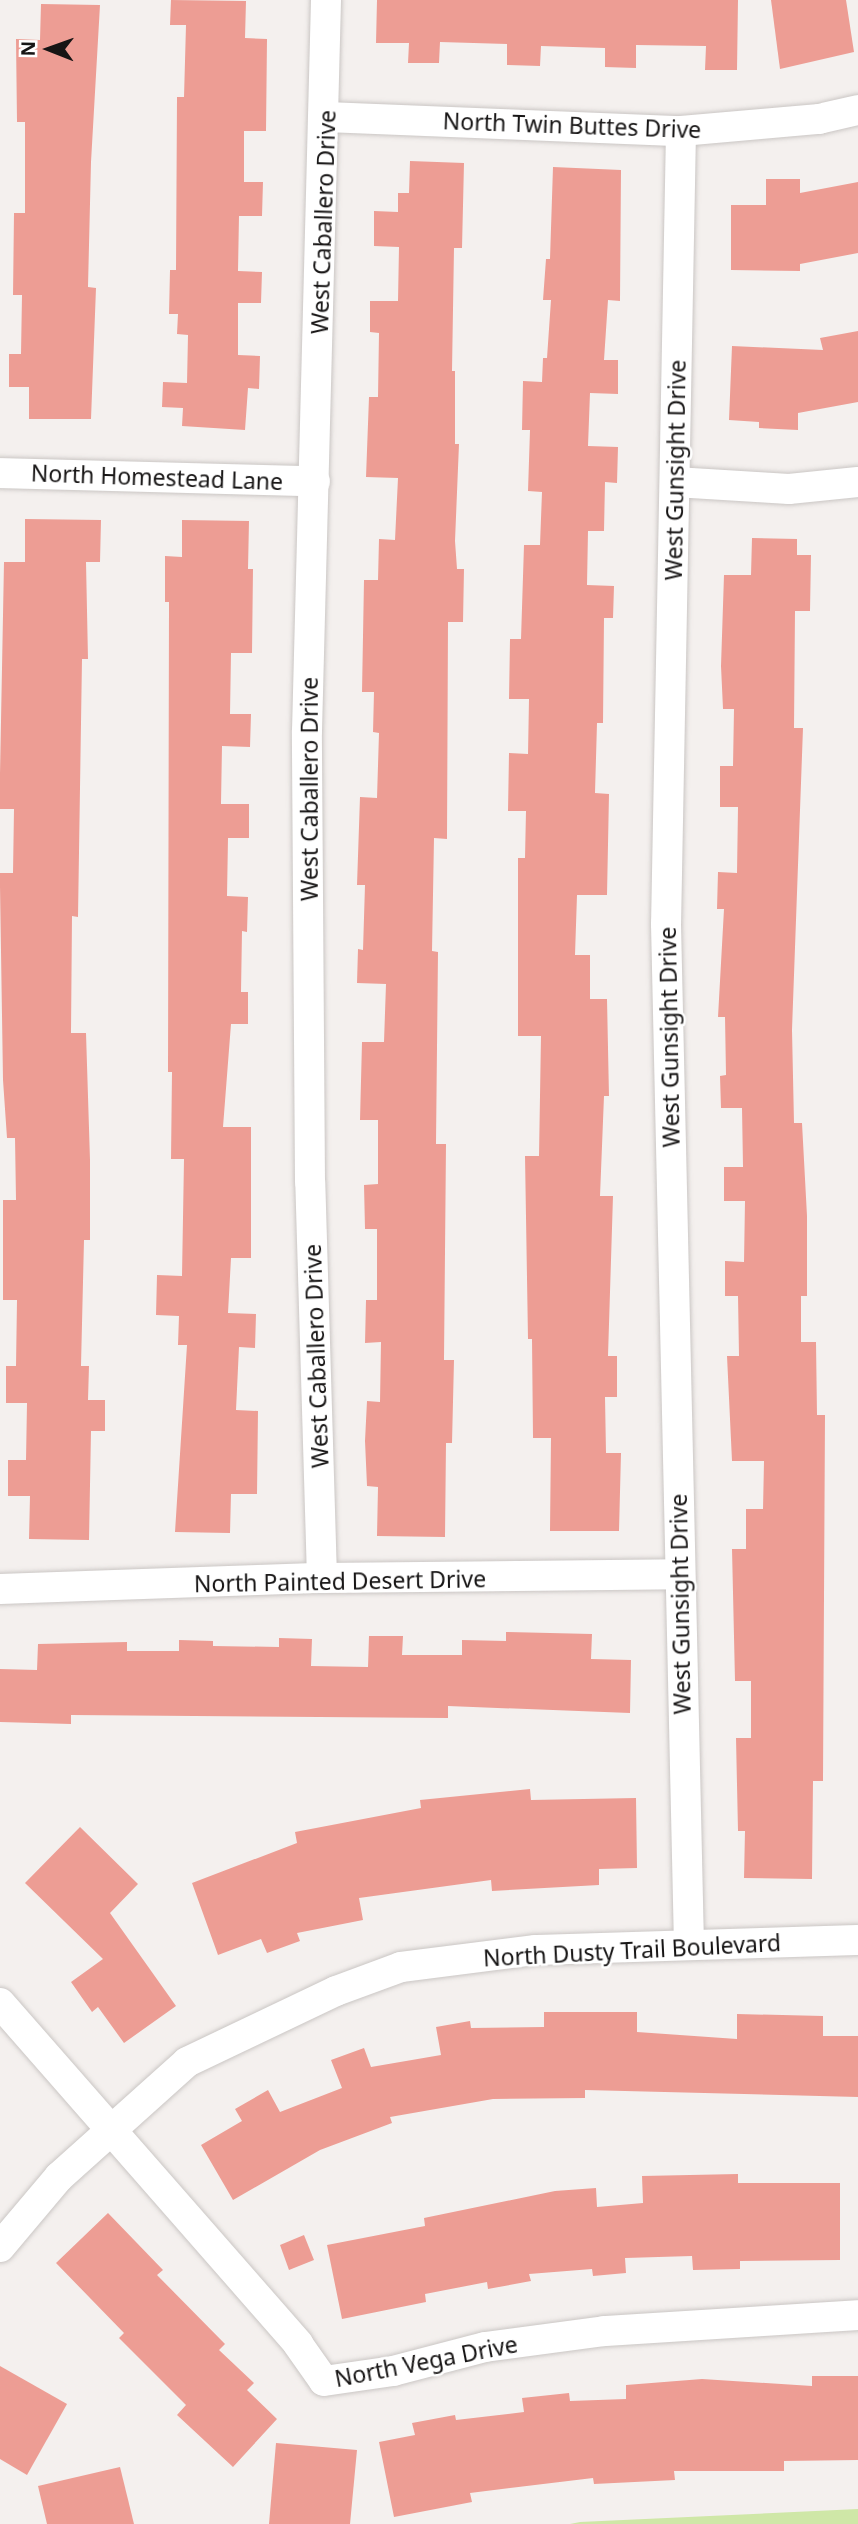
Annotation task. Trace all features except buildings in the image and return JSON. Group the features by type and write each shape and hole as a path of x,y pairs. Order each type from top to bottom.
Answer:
{"street":[{"name":"West Caballero Drive","path":"322,1578 310,1182 307,745 326,117 326,0"},
{"name":"North Twin Buttes Drive","path":"326,117 681,131 819,119 858,110"},
{"name":"West Gunsight Drive","path":"681,131 666,924 689,1943"},
{"name":"North Homestead Lane","path":"0,473 315,481"},
{"path":"675,482 789,489 858,482"},
{"name":"North Painted Desert Drive","path":"0,1589 322,1578 679,1574"},
{"name":"North Dusty Trail Boulevard","path":"0,2248 59,2177 187,2062 336,1991 401,1967 536,1950 689,1943 858,1940"},
{"name":"North Vega Drive","path":"0,2003 298,2344 324,2381 393,2371 485,2347 605,2331 858,2315"}],"green space":[{"path":"858,2509 858,2524 570,2524 580,2522"}]}
